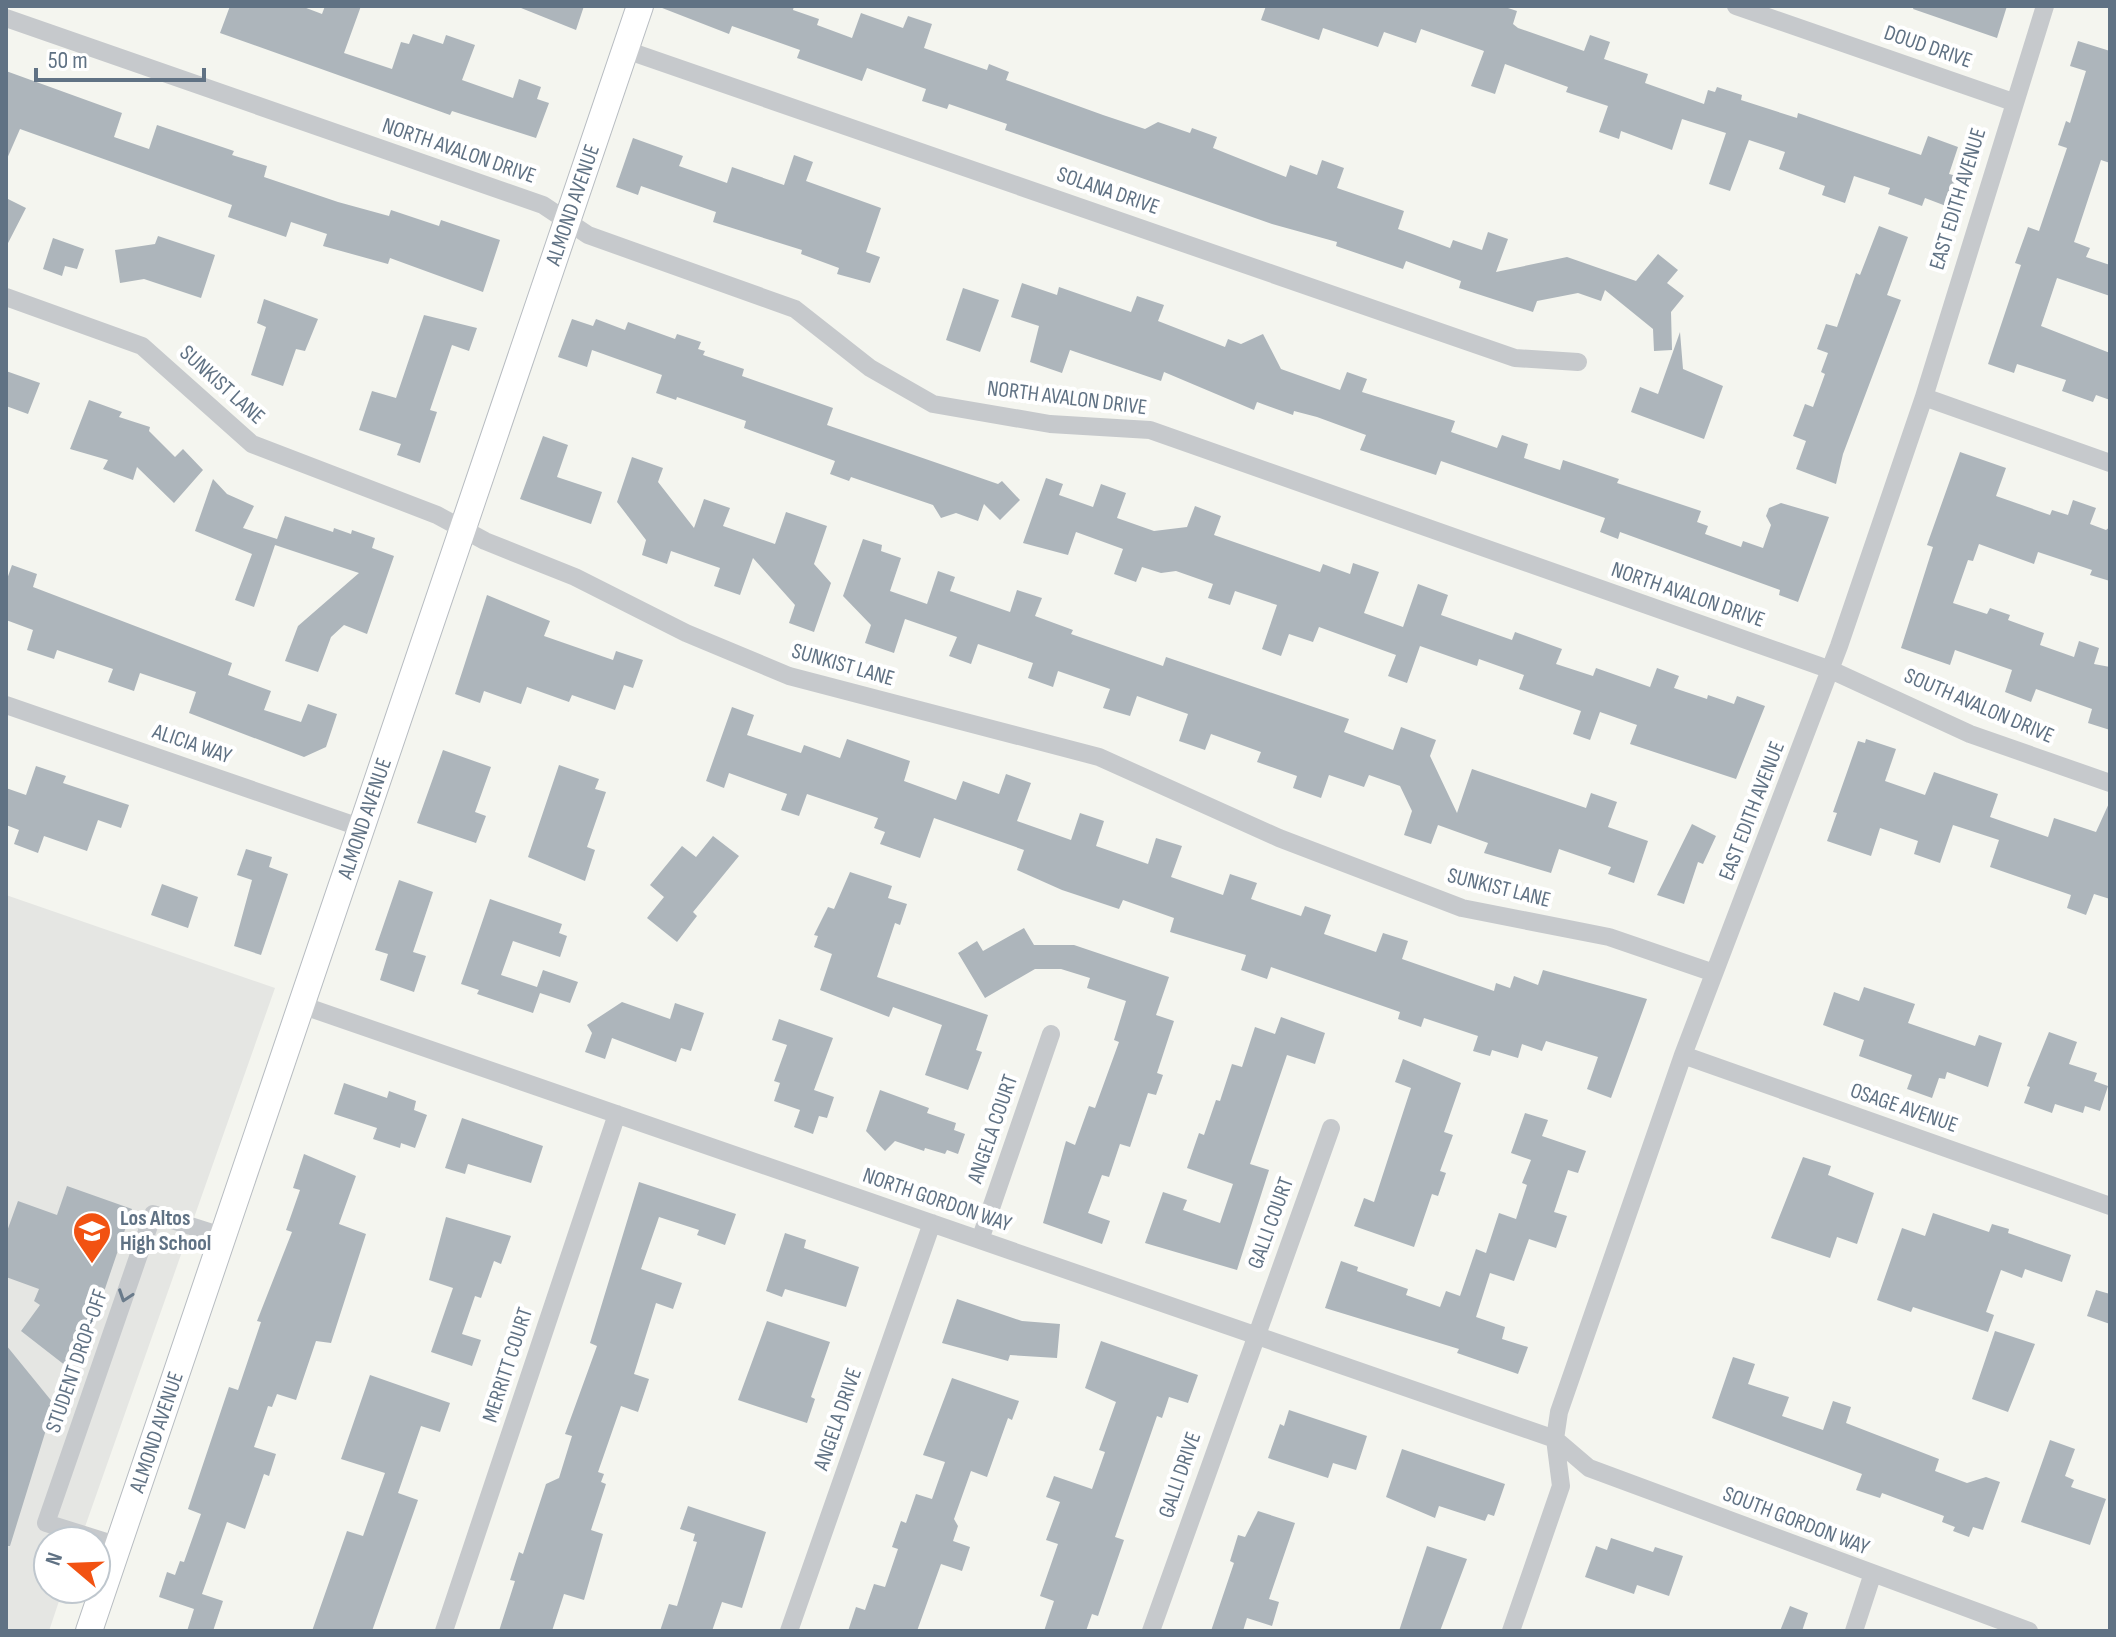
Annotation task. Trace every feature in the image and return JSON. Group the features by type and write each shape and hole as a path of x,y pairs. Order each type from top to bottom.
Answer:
{"street":[{"name":"ALMOND AVENUE","path":"89,1631 304,1006 461,529 640,6"},
{"name":"DOUD DRIVE","path":"1736,6 2013,102"},
{"name":"EAST EDITH AVENUE","path":"1511,1631 1561,1486 1555,1439 1559,1412 1683,1055 1831,670 1924,397 2045,6"},
{"name":"NORTH AVALON DRIVE","path":"6,18 543,205 588,235 795,309 870,368 933,404 1050,424 1150,430 1831,670"},
{"name":"SOLANA DRIVE","path":"626,50 1515,358 1578,362"},
{"name":"SUNKIST LANE","path":"6,297 142,346 252,444 437,515 461,529 789,676 1099,757 1279,838 1462,908 1609,937 1714,973"},
{"path":"1924,397 2110,463"},
{"name":"SOUTH AVALON DRIVE","path":"1831,670 1970,734 2110,783"},
{"name":"ALICIA WAY","path":"6,705 362,828"},
{"name":"NORTH GORDON WAY","path":"304,1006 1555,1439"},
{"name":"ANGELA COURT","path":"980,1240 1051,1034"},
{"name":"OSAGE AVENUE","path":"1683,1055 2110,1206"},
{"name":"MERRITT COURT","path":"444,1631 617,1114"},
{"name":"GALLI COURT","path":"1255,1335 1331,1128"},
{"name":"STUDENT DROP-OFF","path":"119,1546 46,1523 153,1214 225,1237"},
{"name":"ANGELA DRIVE","path":"789,1631 932,1223"},
{"name":"GALLI DRIVE","path":"1151,1631 1255,1335"},
{"name":"SOUTH GORDON WAY","path":"1555,1439 1589,1468 1872,1576 2029,1631"},
{"path":"1854,1631 1872,1576"}],"shaded area":[{"name":"Los Altos High School","path":"6,895 275,988 86,1525 32,1525 32,1605 58,1605 49,1631 6,1631"}],"building":[{"path":"230,6 301,6 322,14 325,6 361,6 344,53 392,69 401,42 409,44 413,34 443,44 446,35 475,45 462,80 513,98 519,79 541,87 537,99 549,103 536,138 452,111 450,115 220,33"},
{"path":"516,6 584,6 576,30"},
{"path":"657,6 794,6 793,10 819,19 817,25 852,38 861,13 903,28 908,16 932,24 924,48 987,70 989,64 1009,72 1006,80 1103,115 1145,129 1158,122 1190,133 1192,128 1217,137 1213,148 1286,177 1290,165 1317,175 1322,160 1344,168 1337,188 1404,211 1398,229 1450,248 1453,240 1482,250 1488,232 1508,239 1496,272 1567,257 1636,281 1658,254 1678,270 1667,283 1684,296 1671,312 1672,350 1654,351 1653,329 1605,290 1601,301 1578,293 1537,301 1533,312 1459,288 1461,281 1406,261 1403,269 1336,246 1337,242 1272,224 1005,130 1007,124 949,104 947,109 922,101 926,89 867,68 862,81 797,58 800,50 732,26 729,34"},
{"path":"1266,6 1502,6 1517,11 1513,24 1518,28 1584,51 1590,35 1610,42 1604,59 1648,74 1645,83 1704,104 1708,90 1715,92 1717,87 1742,95 1741,100 1797,118 1798,113 1921,155 1928,136 1958,147 1949,174 1957,176 1946,206 1925,198 1922,206 1888,194 1890,188 1854,176 1845,203 1822,195 1825,186 1779,169 1785,152 1749,140 1730,191 1709,184 1726,133 1682,119 1672,150 1621,131 1619,139 1599,132 1608,106 1566,92 1568,87 1505,64 1495,94 1471,86 1484,51 1421,29 1416,43 1384,32 1378,47 1323,28 1319,40 1261,20"},
{"path":"1914,6 2007,6 1997,38 1913,9"},
{"path":"2078,41 2110,51 2110,163 2101,160 2074,242 2090,248 2086,257 2110,265 2110,296 2057,278 2041,326 2110,353 2110,400 2096,395 2093,402 2062,391 2066,380 2017,364 2014,373 1988,364 2021,265 2015,263 2028,227 2039,231 2067,148 2058,145 2066,121 2070,123 2086,71 2070,66"},
{"path":"6,71 122,113 114,137 149,149 157,125 234,151 232,155 267,166 264,177 338,202 389,216 391,210 439,226 441,220 500,240 483,292 390,258 388,264 323,246 327,234 291,222 286,237 228,217 232,205 20,129 6,161"},
{"path":"633,138 683,156 679,166 727,183 732,167 784,185 794,155 813,162 806,181 881,208 866,252 880,257 870,283 837,274 839,268 801,254 802,250 713,222 716,212 641,186 638,195 616,187"},
{"path":"6,198 26,208 6,247"},
{"path":"1879,226 1908,237 1887,295 1901,300 1843,454 1836,484 1796,469 1806,441 1793,436 1805,404 1813,407 1825,374 1821,372 1828,353 1817,349 1826,324 1837,327 1856,273 1860,275"},
{"path":"158,236 215,255 201,298 144,279 120,283 115,250 155,244"},
{"path":"53,238 84,249 77,269 65,266 62,276 43,269"},
{"path":"1022,283 1057,295 1059,287 1131,312 1137,296 1164,305 1158,321 1225,347 1228,339 1241,344 1263,334 1281,369 1340,390 1347,372 1367,379 1362,392 1455,421 1451,432 1497,448 1502,435 1528,444 1524,458 1560,470 1563,460 1619,479 1617,483 1701,511 1697,522 1708,526 1705,534 1741,547 1743,541 1763,548 1771,525 1766,516 1769,508 1781,503 1829,517 1798,602 1779,595 1780,590 1620,532 1618,539 1600,532 1605,518 1441,461 1436,475 1360,450 1366,435 1317,417 1294,411 1293,415 1257,402 1254,410 1164,372 1161,381 1070,350 1062,373 1030,362 1039,326 1011,317"},
{"path":"963,288 999,300 980,352 946,340"},
{"path":"264,299 318,319 305,351 296,349 283,386 251,375 266,327 257,323"},
{"path":"424,315 477,328 469,351 452,345 430,410 437,412 420,463 397,455 401,444 359,430 372,391 396,398"},
{"path":"572,319 593,326 596,319 625,330 628,322 675,339 677,334 701,342 698,349 705,351 703,355 744,369 742,376 833,408 827,425 998,484 1002,481 1020,500 1000,520 984,504 978,521 956,513 941,518 933,505 851,477 849,481 830,474 835,461 744,428 746,421 677,397 676,400 656,393 662,375 592,350 587,367 558,357"},
{"path":"1680,332 1683,369 1723,386 1704,439 1631,412 1640,387 1658,394"},
{"path":"6,371 40,383 28,414 6,406"},
{"path":"89,400 122,412 119,417 150,427 149,431 175,457 183,449 203,470 174,503 137,467 133,480 103,469 108,460 70,449"},
{"path":"543,436 568,445 557,477 602,492 591,524 520,499"},
{"path":"1960,452 2006,468 1996,496 2050,515 2052,510 2068,515 2073,500 2096,508 2090,524 2106,530 2110,527 2110,581 2090,575 2092,570 2038,552 2034,564 1979,544 1973,561 1968,560 1953,603 1987,614 1990,608 2010,615 2008,620 2044,633 2040,645 2074,657 2079,641 2099,648 2094,664 2110,667 2110,730 2088,723 2092,709 2036,689 2031,702 2005,692 2012,670 1955,650 1950,665 1901,648 1933,547 1927,545"},
{"path":"632,457 663,468 658,482 694,528 704,499 730,508 723,526 775,544 786,512 827,526 814,564 831,583 814,632 789,623 795,605 753,558 740,595 714,586 720,568 671,551 667,564 642,555 646,540 617,502"},
{"path":"1046,478 1063,484 1059,495 1093,507 1101,484 1126,493 1117,518 1154,531 1187,527 1195,506 1221,516 1214,535 1320,572 1323,564 1350,574 1353,563 1379,572 1364,613 1403,627 1418,584 1448,595 1441,615 1512,640 1515,632 1562,649 1556,664 1593,676 1596,668 1650,687 1657,668 1679,676 1674,688 1707,699 1708,695 1734,704 1737,696 1765,706 1736,779 1630,744 1637,725 1600,712 1590,740 1573,734 1581,711 1519,689 1524,675 1479,659 1477,666 1420,646 1407,683 1388,676 1396,655 1319,627 1313,642 1289,634 1281,656 1262,649 1277,605 1235,591 1230,605 1208,598 1213,584 1176,571 1161,573 1142,567 1136,582 1114,574 1123,549 1076,532 1068,555 1023,543"},
{"path":"213,479 227,494 254,506 243,528 277,539 285,516 333,532 334,528 351,534 352,530 375,538 372,548 394,556 367,634 344,625 331,637 318,672 285,661 298,626 359,573 275,545 254,607 235,600 252,554 195,531"},
{"path":"863,539 882,545 881,551 901,558 890,591 927,604 938,571 955,577 950,591 1010,612 1017,590 1042,598 1035,616 1073,630 1071,634 1163,666 1166,657 1349,719 1344,732 1393,750 1401,727 1436,740 1430,756 1457,813 1472,769 1586,808 1591,793 1617,802 1608,827 1648,841 1634,883 1608,874 1611,867 1559,849 1551,873 1484,853 1488,843 1438,825 1431,844 1404,835 1412,811 1400,786 1369,775 1364,787 1329,775 1321,798 1293,788 1297,776 1257,762 1261,752 1211,734 1205,750 1179,741 1188,714 1137,696 1130,716 1103,708 1110,689 1058,671 1053,687 1028,678 1033,663 978,644 971,664 949,656 957,637 905,619 894,653 865,643 871,625 843,596"},
{"path":"12,565 37,574 33,587 232,663 228,675 271,691 264,710 301,722 308,704 337,714 326,747 304,757 189,713 196,692 140,673 134,691 108,682 113,669 57,650 54,659 27,650 33,630 6,620 6,582"},
{"path":"487,595 550,621 544,636 613,660 616,651 643,660 633,688 624,685 615,710 572,695 569,702 527,687 521,704 484,691 480,703 455,694"},
{"path":"732,707 754,715 747,735 801,753 804,745 840,758 847,739 910,761 904,781 956,800 963,781 999,794 1006,774 1031,783 1017,821 1071,840 1080,813 1104,821 1096,846 1148,864 1156,838 1182,846 1171,877 1223,895 1230,874 1257,883 1251,899 1301,916 1305,906 1331,915 1324,934 1376,952 1383,933 1408,941 1402,959 1494,991 1496,983 1510,988 1514,976 1538,985 1543,970 1647,999 1611,1098 1587,1089 1598,1057 1546,1041 1542,1051 1522,1044 1518,1058 1492,1050 1490,1056 1473,1051 1478,1036 1424,1018 1421,1027 1398,1019 1400,1012 1271,967 1267,979 1241,970 1246,955 1170,932 1174,918 1123,900 1119,909 1062,890 1017,870 1024,850 934,818 920,858 880,844 885,832 874,828 878,818 807,794 799,816 781,810 787,794 729,773 724,788 706,781"},
{"path":"1866,739 1896,749 1885,781 1925,795 1934,772 1998,794 1990,817 2048,837 2054,818 2096,832 2110,801 2110,899 2094,894 2086,915 2067,908 2071,895 1990,867 1999,840 1953,825 1940,863 1914,854 1918,841 1880,828 1871,856 1827,841 1837,813 1833,812 1858,741 1865,743"},
{"path":"443,750 491,767 475,812 486,816 476,843 417,823"},
{"path":"559,765 599,779 595,789 606,792 587,847 595,850 585,881 528,857"},
{"path":"36,766 66,776 63,783 129,805 121,828 98,820 87,851 44,836 38,853 14,844 19,830 6,825 6,788 26,795"},
{"path":"1692,824 1716,836 1703,864 1698,862 1684,904 1657,895"},
{"path":"713,836 739,856 693,912 697,916 677,942 647,918 664,897 650,885 682,846 696,857"},
{"path":"246,849 272,857 269,867 288,874 261,955 234,946 252,880 237,875"},
{"path":"850,872 892,886 888,898 907,904 900,925 895,923 877,977 988,1015 976,1050 982,1052 968,1090 925,1075 942,1025 893,1007 889,1017 820,990 832,954 814,947 818,936 814,935 828,907 834,909"},
{"path":"399,880 433,892 413,952 426,956 414,992 380,980 388,954 375,950"},
{"path":"162,884 198,897 188,928 151,915"},
{"path":"490,899 562,924 559,933 567,936 560,957 513,941 501,975 537,987 543,970 578,982 570,1003 540,993 533,1013 477,994 479,990 461,984"},
{"path":"1024,928 1034,945 1074,945 1169,977 1156,1015 1174,1021 1157,1073 1163,1075 1156,1095 1148,1093 1130,1147 1120,1144 1109,1177 1102,1175 1088,1213 1110,1221 1102,1244 1043,1223 1066,1141 1075,1145 1089,1106 1095,1108 1119,1042 1114,1040 1126,1001 1087,988 1090,978 1061,969 1035,969 985,998 958,953 977,941 983,951"},
{"path":"1864,987 1915,1004 1908,1023 1975,1046 1979,1035 2002,1043 1988,1087 1947,1072 1945,1079 1939,1078 1932,1098 1907,1089 1912,1075 1859,1056 1864,1040 1823,1025 1834,992 1859,1001"},
{"path":"622,1002 670,1019 675,1003 704,1013 691,1051 681,1048 676,1062 612,1038 605,1059 585,1052 592,1033 587,1025"},
{"path":"1281,1017 1325,1033 1315,1064 1287,1055 1250,1164 1269,1170 1237,1270 1145,1243 1163,1192 1187,1200 1183,1210 1220,1223 1233,1184 1187,1168 1199,1133 1204,1135 1216,1100 1220,1101 1232,1064 1242,1067 1255,1027 1275,1034"},
{"path":"779,1019 833,1038 814,1090 834,1097 827,1118 819,1116 813,1134 794,1127 800,1110 774,1101 780,1083 774,1081 787,1045 772,1040"},
{"path":"2049,1032 2077,1042 2069,1064 2097,1073 2094,1081 2108,1086 2100,1111 2085,1106 2083,1113 2055,1104 2052,1113 2024,1103 2030,1087 2027,1086"},
{"path":"1403,1059 1461,1083 1444,1132 1453,1135 1440,1171 1446,1173 1438,1196 1432,1194 1414,1247 1354,1226 1364,1198 1374,1202 1411,1088 1395,1082"},
{"path":"344,1083 387,1098 389,1091 416,1101 414,1110 427,1115 415,1148 401,1143 400,1148 373,1139 377,1128 334,1114"},
{"path":"880,1090 929,1108 927,1113 956,1123 954,1130 965,1134 958,1154 925,1148 924,1151 895,1141 885,1151 866,1131"},
{"path":"1525,1113 1548,1120 1542,1136 1586,1151 1578,1173 1568,1170 1554,1212 1567,1216 1556,1248 1529,1239 1514,1281 1490,1273 1476,1317 1505,1327 1502,1339 1528,1347 1518,1374 1457,1353 1459,1349 1325,1308 1341,1261 1358,1267 1357,1271 1408,1289 1406,1295 1440,1307 1446,1291 1460,1296 1476,1249 1486,1253 1499,1213 1516,1219 1527,1185 1522,1183 1531,1160 1511,1153"},
{"path":"462,1118 543,1146 531,1183 468,1164 465,1174 445,1168"},
{"path":"304,1154 356,1176 339,1224 366,1234 331,1343 316,1341 296,1400 277,1394 272,1407 268,1406 254,1447 276,1454 269,1476 264,1474 245,1529 227,1522 202,1594 223,1601 213,1631 187,1631 194,1609 159,1597 167,1572 175,1575 180,1561 184,1562 201,1514 188,1509 229,1387 238,1390 261,1322 257,1321 292,1232 286,1230 300,1190 293,1188"},
{"path":"1803,1157 1831,1166 1828,1175 1874,1193 1857,1244 1837,1237 1830,1258 1771,1238"},
{"path":"639,1182 736,1214 725,1245 697,1235 699,1230 659,1217 641,1269 682,1283 673,1309 656,1303 634,1374 649,1379 638,1412 621,1406 598,1472 604,1474 601,1482 606,1484 591,1530 603,1534 584,1600 564,1594 552,1631 499,1631 515,1581 510,1580 519,1552 523,1554 546,1484 559,1478 572,1436 565,1434 597,1346 590,1343"},
{"path":"67,1186 132,1209 89,1336 66,1366 21,1331 40,1305 34,1301 39,1289 6,1277 6,1234 18,1201 57,1215"},
{"path":"1933,1213 1989,1232 1992,1224 2009,1229 2008,1233 2071,1255 2062,1282 2025,1269 2022,1278 2001,1270 1986,1312 1994,1315 1988,1332 1913,1307 1911,1312 1877,1300 1902,1228 1925,1236"},
{"path":"446,1217 511,1236 501,1264 494,1261 481,1298 475,1296 462,1334 481,1340 472,1366 431,1352 453,1288 429,1280"},
{"path":"785,1233 806,1240 804,1248 859,1267 846,1307 785,1289 782,1297 766,1291"},
{"path":"2096,1290 2110,1294 2110,1324 2087,1316"},
{"path":"957,1299 1022,1321 1060,1324 1057,1358 1010,1355 1008,1361 942,1343"},
{"path":"767,1321 830,1342 811,1397 815,1399 807,1423 738,1400"},
{"path":"1995,1331 2035,1344 2008,1412 1972,1399"},
{"path":"1101,1341 1198,1375 1188,1403 1169,1397 1162,1418 1157,1416 1115,1537 1124,1540 1098,1616 1092,1614 1086,1631 1044,1631 1054,1601 1040,1596 1058,1544 1046,1540 1060,1502 1046,1497 1054,1476 1092,1489 1105,1452 1099,1450 1116,1402 1085,1388"},
{"path":"6,1345 54,1404 10,1546 6,1546"},
{"path":"1733,1357 1755,1364 1748,1384 1789,1397 1782,1416 1823,1430 1833,1401 1851,1407 1846,1423 1939,1459 1935,1471 1967,1483 1986,1477 2000,1482 1983,1530 1973,1527 1969,1537 1953,1531 1955,1527 1942,1522 1944,1516 1882,1493 1880,1498 1856,1490 1862,1474 1712,1418"},
{"path":"370,1375 450,1403 440,1432 421,1426 398,1493 418,1500 372,1631 312,1631 347,1531 363,1536 385,1473 341,1459"},
{"path":"952,1378 1019,1401 1012,1420 1008,1418 987,1477 971,1471 954,1519 958,1526 953,1541 970,1547 962,1571 941,1564 917,1631 848,1631 856,1607 865,1610 874,1584 885,1587 898,1549 892,1547 901,1521 906,1523 916,1494 932,1499 945,1462 923,1455"},
{"path":"1289,1410 1367,1436 1356,1470 1333,1463 1328,1478 1268,1458 1280,1424 1284,1426"},
{"path":"2050,1440 2075,1449 2065,1476 2074,1480 2071,1487 2106,1499 2090,1545 2021,1522"},
{"path":"1402,1449 1505,1484 1494,1516 1488,1514 1485,1521 1439,1506 1435,1518 1386,1497"},
{"path":"688,1506 766,1532 742,1608 722,1602 712,1631 660,1631 669,1604 677,1606 697,1542 693,1541 695,1534 680,1529"},
{"path":"1258,1511 1295,1523 1269,1599 1279,1602 1272,1626 1247,1618 1243,1631 1211,1631 1234,1563 1230,1561 1238,1535 1245,1537"},
{"path":"1611,1538 1653,1552 1655,1547 1683,1556 1669,1596 1637,1585 1634,1594 1585,1577 1596,1546 1607,1550"},
{"path":"1427,1546 1467,1559 1440,1631 1399,1631"},
{"path":"1790,1606 1808,1613 1802,1631 1780,1631"}],"place":[{"name":"Los Altos High School","path":"92,1265"}]}
